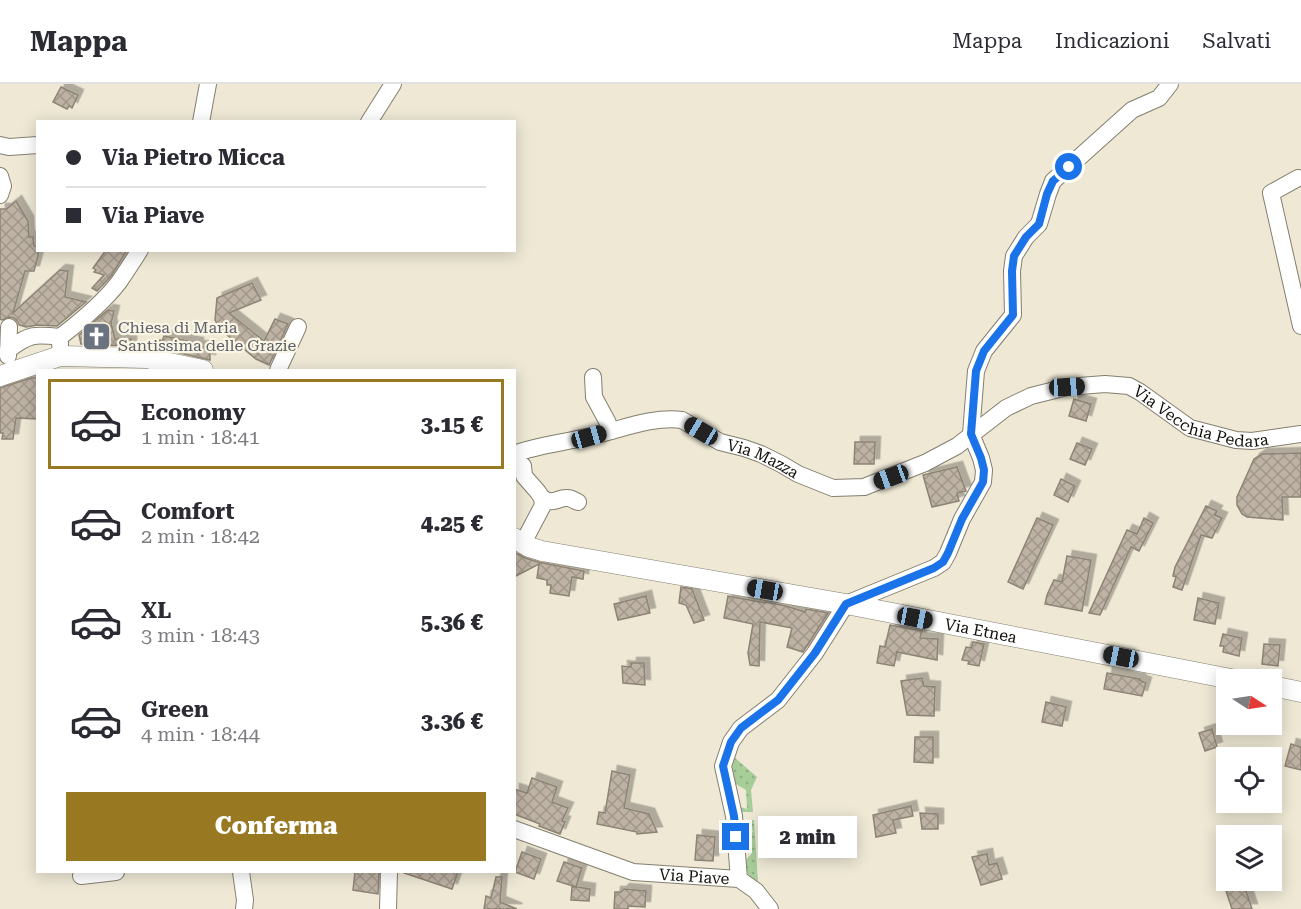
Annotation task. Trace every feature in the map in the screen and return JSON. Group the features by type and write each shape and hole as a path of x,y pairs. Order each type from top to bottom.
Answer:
{"main road":[{"path":"4,375 55,350 146,358 198,369"},
{"name":"Via Etnea","path":"519,540 529,547 542,551 846,604 1216,676"},
{"path":"1282,688 1301,692"}],"street":[{"path":"201,120 208,84"},
{"path":"370,120 393,84"},
{"path":"846,604 934,568 943,562 962,519 983,482 984,470 981,458 971,434 976,371 984,351 1013,315 1014,256 1026,237 1039,224 1053,181 1132,110 1159,98 1170,84"},
{"path":"0,145 9,147 36,145"},
{"path":"0,176 3,186 0,195"},
{"path":"1298,178 1271,193 1301,326"},
{"path":"4,326 29,336 39,335 55,350 118,283 139,252"},
{"path":"4,326 8,350 4,375"},
{"path":"278,369 298,327"},
{"path":"8,350 29,336"},
{"path":"593,377 594,398 611,431"},
{"name":"Via Vecchia Pedara","path":"971,434 1006,408 1031,396 1067,387 1105,384 1129,387 1190,428 1221,437 1251,441 1301,434"},
{"name":"Via Mazza","path":"516,453 529,448 675,419 682,420 720,442 761,454 819,483 833,488 848,488 864,487 925,463 957,446 971,434"},
{"path":"516,464 523,466 524,476 542,498 548,501 567,498 578,502"},
{"path":"519,540 543,505 542,498"},
{"name":"Via Piave","path":"516,830 633,872 739,879 734,816 723,766 731,742 741,728 778,700 815,653 846,604"},
{"path":"81,876 107,873"},
{"path":"241,873 244,909"},
{"path":"388,909 389,873"},
{"path":"739,879 756,891 770,909"}],"green space":[{"path":"734,757 757,777 751,790 753,812 741,812 740,807 747,809 746,790 734,783 732,769"},
{"path":"742,820 754,820 758,881 754,882 743,863 752,853 749,850 752,847 748,843 752,839 749,836 753,831 747,825 742,830"}],"building":[{"path":"61,87 78,95 72,108 69,106 67,109 53,102"},
{"path":"16,201 28,221 29,237 33,237 36,252 38,252 34,271 25,271 13,313 60,270 68,271 65,297 86,302 57,326 26,327 19,325 14,318 0,319 0,209 6,209"},
{"path":"105,252 126,252 111,276 97,291 92,288 104,275 94,272 96,270 93,268"},
{"path":"252,283 261,300 229,313 264,341 275,319 288,324 269,365 256,359 220,329 215,320 217,298"},
{"path":"108,310 114,311 111,323 115,339 131,339 131,346 103,345 103,342 92,345 81,344 79,335"},
{"path":"164,336 198,343 198,346 210,347 210,360 158,348"},
{"path":"36,378 36,419 16,418 13,439 2,439 3,433 0,433 0,388"},
{"path":"1074,399 1091,404 1086,421 1069,416"},
{"path":"855,442 875,442 874,464 854,464"},
{"path":"1077,443 1092,449 1085,465 1070,459"},
{"path":"1301,453 1301,497 1282,497 1283,520 1247,517 1242,514 1237,505 1237,497 1254,459 1262,454"},
{"path":"957,467 966,491 957,493 959,501 932,507 923,475"},
{"path":"1061,479 1075,486 1068,502 1054,495"},
{"path":"1206,506 1217,511 1215,515 1222,518 1212,538 1201,535 1182,590 1173,587 1176,577 1173,576 1175,567"},
{"path":"1037,518 1053,525 1023,589 1008,582"},
{"path":"1144,518 1153,523 1139,551 1131,547 1100,615 1089,613 1127,530 1137,534"},
{"path":"516,553 538,562 584,571 583,579 572,577 569,596 550,593 551,585 547,585 547,580 537,578 539,564 516,576"},
{"path":"1067,556 1091,560 1082,611 1045,604 1054,580 1062,582"},
{"path":"681,587 692,589 704,620 694,623 686,605 679,603"},
{"path":"646,596 650,613 618,620 614,604"},
{"path":"728,596 786,606 805,612 806,609 828,613 803,652 787,647 792,628 760,622 759,666 750,665 748,653 753,624 724,618"},
{"path":"1198,598 1219,603 1215,624 1194,620"},
{"path":"890,625 922,631 920,638 938,639 937,660 897,652 894,666 877,663 880,646 885,647"},
{"path":"1223,634 1242,638 1239,656 1223,652 1224,646 1220,646"},
{"path":"973,642 984,644 979,666 962,660 966,647 971,648"},
{"path":"1264,644 1280,645 1278,666 1262,664"},
{"path":"631,663 644,663 645,685 623,683 622,666 631,667"},
{"path":"1107,673 1140,679 1146,683 1142,696 1104,689"},
{"path":"922,678 924,686 935,687 934,716 907,715 901,681"},
{"path":"1046,702 1066,707 1062,726 1042,722"},
{"path":"1212,729 1217,747 1205,751 1199,733"},
{"path":"915,737 933,737 933,763 914,762"},
{"path":"1291,744 1301,747 1301,770 1285,766"},
{"path":"612,771 630,775 624,808 649,814 657,832 637,834 637,832 597,824 599,812 605,813"},
{"path":"532,778 557,787 552,802 568,808 562,821 565,822 560,834 516,815 516,790 527,793"},
{"path":"911,806 913,816 893,820 896,833 876,837 873,815"},
{"path":"920,813 938,814 938,829 922,829"},
{"path":"697,835 715,837 713,861 695,860"},
{"path":"522,852 541,859 534,879 516,872"},
{"path":"987,854 989,865 997,863 1002,879 981,885 972,857"},
{"path":"564,862 582,868 576,887 557,881"},
{"path":"355,873 379,873 378,894 353,890"},
{"path":"404,873 458,873 452,889"},
{"path":"496,877 502,877 500,902 517,909 484,909 486,896 491,898"},
{"path":"572,887 590,889 589,901 571,900"},
{"path":"624,889 646,891 645,907 628,906 628,909 614,909 615,892 621,892"},
{"path":"1226,891 1246,891 1252,909 1232,909"}],"place":[{"name":"Chiesa di Maria Santissima delle Grazie","path":"97,336"}],"route":[{"path":"736,837 734,816 723,766 731,742 741,728 778,700 815,653 846,604 934,568 943,562 962,519 979,491 983,482 984,470 971,434 976,371 984,351 1013,315 1014,256 1026,237 1039,224 1053,181 1069,167"}]}
